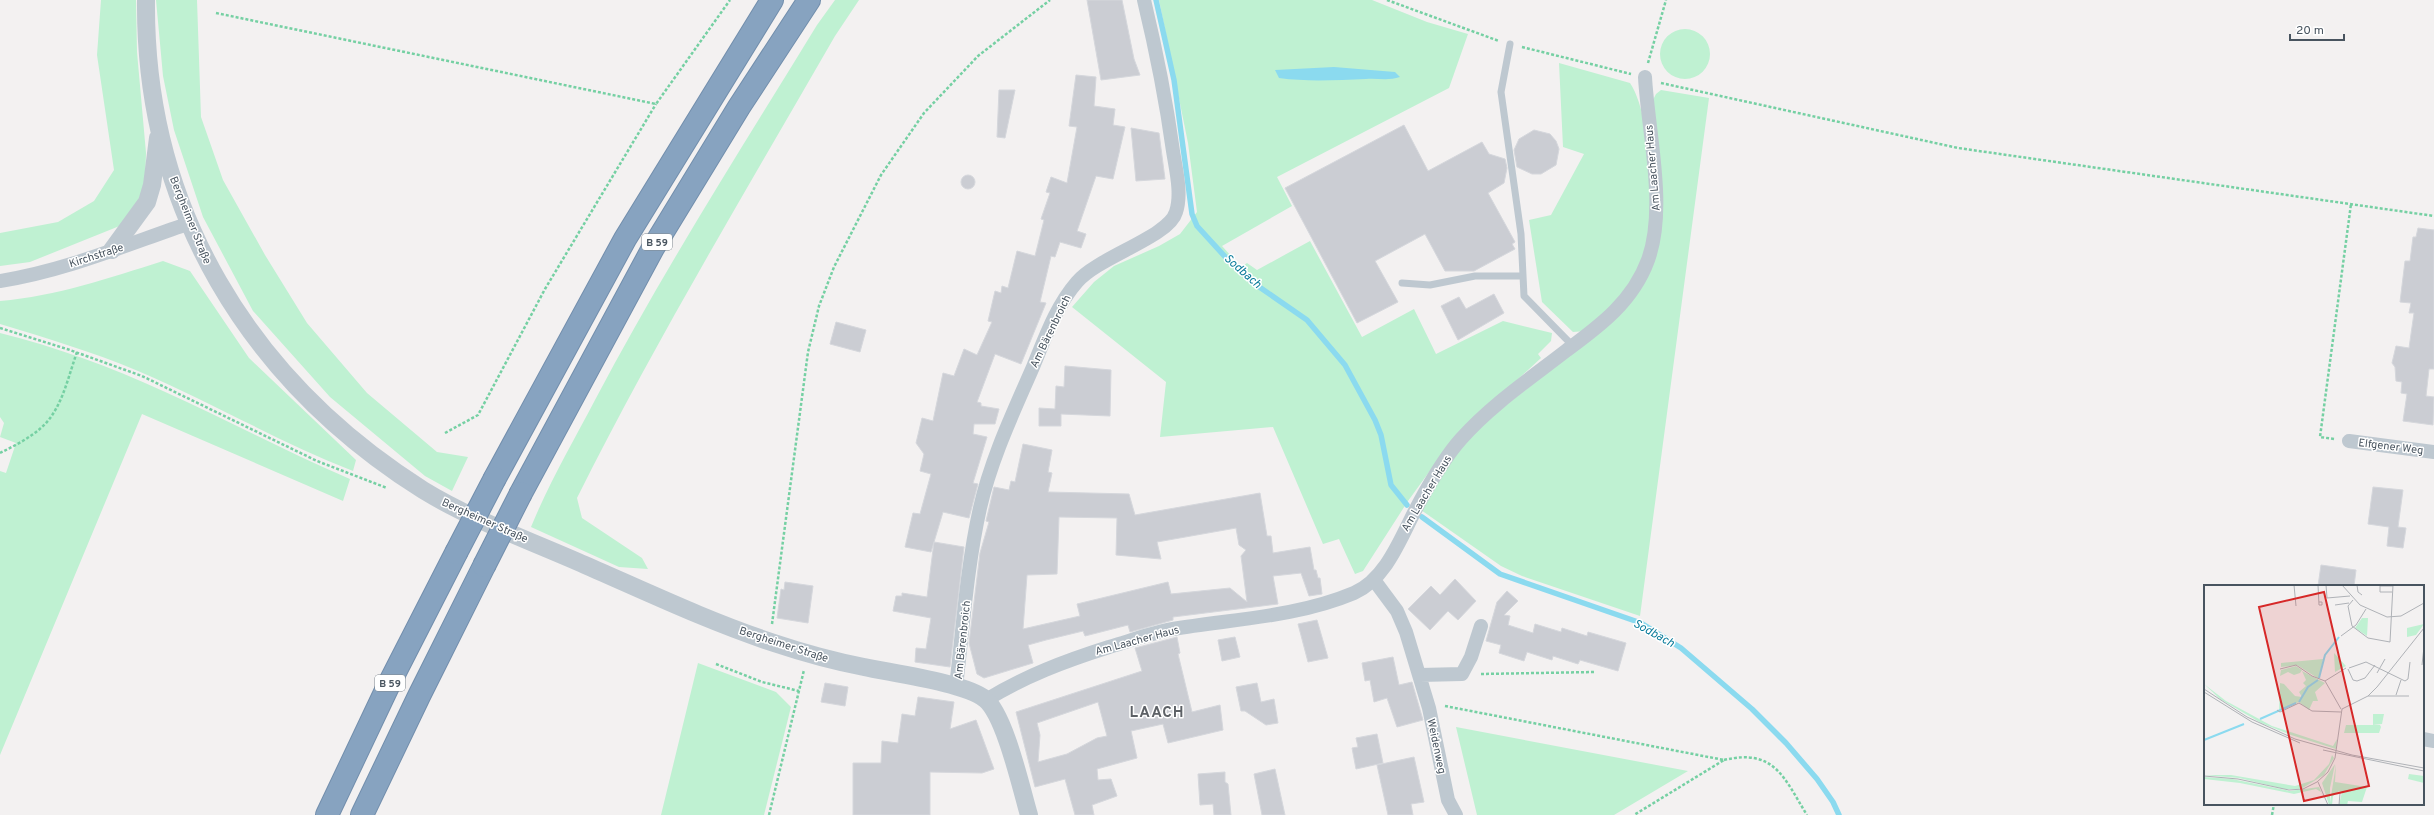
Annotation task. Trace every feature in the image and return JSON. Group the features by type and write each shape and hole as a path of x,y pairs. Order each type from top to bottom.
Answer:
{"highway":[{"name":"B 59","path":"327,815 390,682 456,552 625,239 772,0"},
{"name":"B 59","path":"362,815 419,696 521,493 657,242 732,118 809,0"}],"street":[{"name":"Bergheimer Straße","path":"146,0 148,58 160,127 175,184 205,258 225,294 275,363 308,400 330,420 408,480 455,507 630,584 770,642 809,654 956,687 974,692 986,700"},
{"name":"Am Bärenbroich","path":"956,687 973,544 983,495 999,446 1049,330 1068,294 1083,275 1094,266 1167,227 1177,210 1175,162 1165,91 1144,0"},
{"name":"Am Laacher Haus","path":"986,700 1020,680 1044,669 1146,636 1309,607 1355,592 1374,580 1389,557 1429,485 1455,446 1491,410 1605,322 1620,307 1641,277 1652,246 1656,203 1645,77"},
{"path":"112,250 147,202 152,185 160,127"},
{"name":"Kirchstraße","path":"0,281 47,271 190,223"},
{"name":"Elfgener Weg","path":"2348,441 2434,452"},
{"name":"Weidenweg","path":"1374,580 1403,623 1429,708 1448,800 1456,815"},
{"path":"1420,675 1462,674 1471,657 1481,626"},
{"path":"986,700 1000,723 1029,815"},
{"path":"2424,740 2434,741"}],"lane":[{"path":"1510,44 1501,92 1521,234 1524,296 1573,346"},
{"path":"1402,283 1430,285 1475,276 1523,276"}],"path":[{"path":"445,433 478,415 545,289 656,104 730,0"},
{"path":"770,642 808,352 819,306 834,267 881,176 924,113 978,56 1050,0"},
{"path":"1387,0 1451,25 1510,44 1645,77 1659,83 1958,148 2434,216"},
{"path":"1645,77 1666,0"},
{"path":"216,13 656,104"},
{"path":"2320,437 2350,204"},
{"path":"0,328 77,352 142,376 317,461 391,489"},
{"path":"0,453 37,432 48,421 58,404 77,352"},
{"path":"769,815 809,654"},
{"path":"716,664 762,682 799,691"},
{"path":"1462,674 1595,672"},
{"path":"1429,708 1456,707 1724,760 1752,757 1767,762 1781,775 1807,815"},
{"path":"1634,815 1724,760"},
{"path":"2272,815 2274,805"}],"green space":[{"path":"101,0 136,0 137,52 146,153 145,186 127,223 30,262 0,266 0,233 58,222 94,201 114,170 97,55"},
{"path":"156,0 197,0 201,117 223,180 265,255 307,323 367,393 437,452 468,457 452,491 425,476 330,397 253,311 203,217 174,130 163,76"},
{"path":"835,0 859,0 835,36 670,323 577,498 582,518 642,558 648,569 619,567 531,527 546,494 621,352 675,257 817,25"},
{"path":"1159,0 1372,0 1427,22 1468,34 1449,88 1277,177 1292,206 1222,246 1241,267 1247,263 1257,270 1310,241 1362,337 1414,309 1436,354 1503,321 1552,333 1551,341 1538,354 1541,358 1453,439 1408,501 1363,571 1355,574 1339,539 1323,544 1273,427 1160,437 1166,382 1072,307 1094,282 1114,266 1159,246 1180,234 1197,212 1188,143"},
{"path":"1685,29 1694,31 1703,36 1708,45 1710,54 1708,63 1703,72 1694,77 1685,79 1676,77 1667,72 1662,63 1660,54 1662,45 1667,36 1676,31"},
{"path":"1559,63 1630,83 1638,99 1644,121 1650,176 1651,204 1649,231 1645,254 1639,271 1622,295 1586,331 1573,332 1542,302 1529,220 1551,215 1584,154 1563,147"},
{"path":"1661,90 1709,98 1640,616 1522,576 1501,566 1421,510 1443,472 1475,430 1574,351 1651,263 1652,102 1656,94"},
{"path":"163,261 190,271 249,358 356,460 353,471 298,448 138,371 87,351 0,324 0,301 21,299 62,291"},
{"path":"0,333 83,358 143,382 350,479 343,501 142,414 0,755 0,471 6,473 16,443 0,437 4,423 0,417"},
{"path":"698,663 776,692 791,707 764,815 661,815"},
{"path":"1456,727 1688,771 1614,815 1477,815"}],"water":[{"path":"1334,67 1395,72 1400,77 1387,79 1301,80 1279,78 1275,70"}],"building":[{"path":"1087,0 1122,0 1134,59 1140,75 1101,80"},
{"path":"1076,75 1096,77 1094,106 1115,109 1113,125 1125,127 1113,179 1096,176 1077,231 1086,234 1081,248 1060,242 1055,257 1051,256 1040,302 1046,303 1021,364 995,354 977,402 981,403 981,406 999,409 995,424 974,424 973,434 987,437 973,483 978,484 969,518 943,512 931,552 905,547 913,513 920,514 931,474 920,471 924,454 916,443 922,418 933,421 943,373 954,376 964,349 977,355 992,322 988,321 995,291 1001,293 1002,286 1008,288 1017,251 1035,256 1044,220 1041,219 1050,193 1046,192 1051,177 1067,183 1077,127 1069,126"},
{"path":"999,90 1015,90 1005,138 997,137"},
{"path":"1404,125 1428,171 1482,142 1489,154 1505,159 1507,168 1504,183 1488,193 1515,242 1512,244 1515,249 1474,271 1445,271 1425,234 1375,261 1398,302 1357,323 1285,188"},
{"path":"1131,128 1159,133 1165,179 1136,181"},
{"path":"1534,130 1550,134 1556,141 1559,149 1556,165 1541,174 1532,174 1517,167 1514,150 1519,139"},
{"path":"965,175 971,175 975,179 975,185 971,189 965,189 961,185 961,179"},
{"path":"2418,228 2434,230 2434,369 2429,369 2426,396 2434,397 2433,425 2403,421 2407,394 2401,393 2402,382 2396,381 2395,367 2392,363 2396,346 2409,348 2414,313 2409,313 2411,303 2400,302 2405,261 2410,261 2413,237 2416,237"},
{"path":"1494,294 1504,313 1458,340 1441,306 1459,297 1466,309"},
{"path":"836,322 866,330 860,352 830,344"},
{"path":"1065,366 1111,370 1110,416 1061,414 1061,426 1039,426 1039,408 1055,409 1056,386 1064,387"},
{"path":"1023,444 1052,450 1048,472 1052,473 1048,492 1129,494 1135,515 1260,493 1267,536 1271,536 1273,553 1310,547 1314,570 1316,570 1318,578 1320,578 1322,594 1309,596 1301,573 1273,576 1278,604 1173,617 1173,620 1130,632 1128,625 1085,636 1083,631 1046,640 1028,645 1033,663 984,678 977,674 969,643 980,553 989,522 986,521 994,487 1009,490 1011,481 1015,482","holes":["1059,517 1117,518 1116,555 1161,559 1157,542 1236,528 1239,545 1246,550 1241,556 1247,602 1230,588 1171,594 1168,582 1077,604 1080,616 1023,629 1027,575 1057,574"]},
{"path":"2373,487 2403,490 2398,527 2406,528 2403,548 2387,546 2389,527 2368,524"},
{"path":"934,542 964,547 950,667 915,662 916,648 926,649 931,618 893,611 896,596 902,596 902,593 927,597"},
{"path":"2321,565 2356,570 2354,585 2318,585"},
{"path":"1455,579 1476,601 1458,620 1448,611 1430,630 1408,609 1431,586 1440,595"},
{"path":"785,582 813,586 808,623 777,618 781,589 784,590"},
{"path":"1507,591 1518,601 1504,615 1510,616 1508,625 1533,633 1535,624 1561,632 1562,628 1587,636 1588,632 1626,643 1618,671 1580,660 1578,664 1553,656 1552,660 1527,652 1524,661 1499,653 1501,645 1486,641 1497,602"},
{"path":"1317,620 1328,658 1308,662 1298,624"},
{"path":"1177,637 1180,653 1178,654 1192,712 1220,705 1223,730 1168,743 1163,724 1131,731 1137,758 1097,769 1098,780 1111,779 1117,796 1092,805 1094,815 1075,815 1065,779 1035,787 1016,712 1142,671 1135,648","holes":["1098,702 1107,736 1097,738 1067,754 1038,762 1040,735 1037,723"]},
{"path":"1235,637 1240,657 1222,661 1218,640"},
{"path":"1393,657 1399,685 1412,682 1423,720 1397,727 1387,698 1374,702 1370,680 1365,681 1362,663"},
{"path":"825,683 848,687 845,706 821,702"},
{"path":"1257,683 1261,702 1274,699 1278,723 1266,725 1245,711 1241,711 1236,687"},
{"path":"918,697 954,702 950,729 976,720 994,769 982,773 930,772 930,815 853,815 853,763 881,763 882,741 898,743 902,714 915,716"},
{"path":"1377,734 1383,763 1356,769 1352,748 1358,747 1356,738"},
{"path":"1414,757 1424,802 1411,804 1413,815 1388,815 1377,765"},
{"path":"1275,769 1285,815 1262,815 1254,774"},
{"path":"1225,772 1225,782 1228,784 1231,815 1214,815 1213,804 1200,805 1198,774"}],"waterway":[{"name":"Sodbach","path":"1156,0 1174,80 1192,214 1197,226 1229,261 1255,284 1307,320 1345,365 1375,420 1381,435 1391,485 1407,505"},
{"name":"Sodbach","path":"1422,517 1500,574 1641,623 1681,648 1752,709 1786,743 1817,779 1833,802 1839,815"}],"district":[{"name":"LAACH","path":"1157,712"}]}
